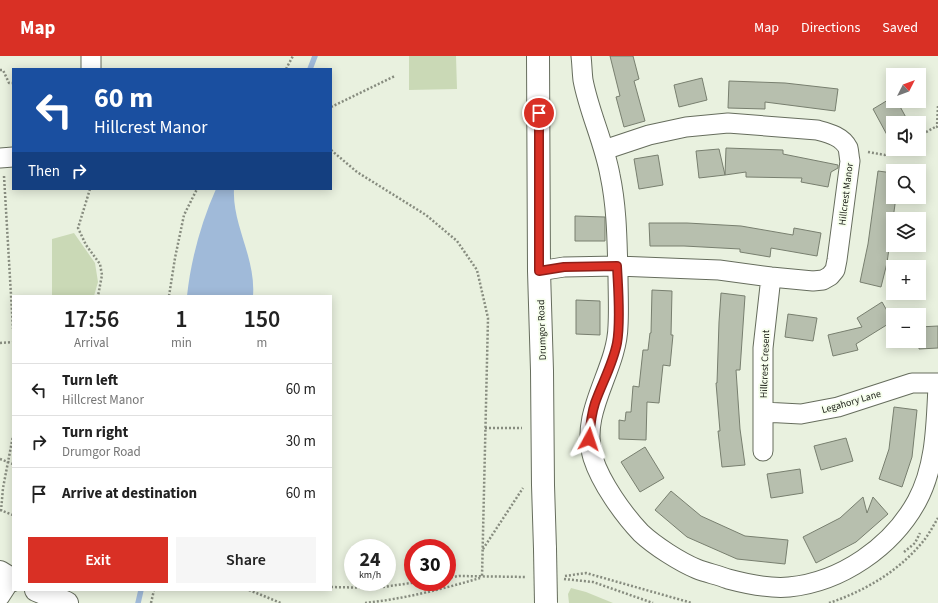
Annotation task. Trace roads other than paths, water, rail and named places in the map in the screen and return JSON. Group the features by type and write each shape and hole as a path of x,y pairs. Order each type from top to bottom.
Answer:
{"street":[{"path":"91,56 91,68"},
{"name":"Drumgor Road","path":"538,56 542,485 546,549 546,603"},
{"path":"581,56 583,79 610,174 616,218 617,342 611,362 594,404 590,422 589,439 593,458 611,495 642,533 664,550 697,569 744,584 788,587 810,584 831,577 852,567 885,542 901,526 917,501 931,465 935,433 938,384"},
{"name":"Hillcrest Manor","path":"539,271 564,267 617,266 719,270 813,281 823,280 830,276 835,270 850,161 848,148 840,138 817,130 728,123 686,128 649,135 604,150"},
{"name":"Hillcrest Cresent","path":"763,451 763,348 771,277"},
{"name":"Legahory Lane","path":"762,412 801,414 838,407 912,383 938,384"},
{"path":"38,591 67,603"}],"water":[{"path":"216,190 234,190 234,202 251,268 253,295 187,295 197,241"}],"waterway":[{"path":"310,68 315,56"},
{"path":"138,603 141,591"}]}
